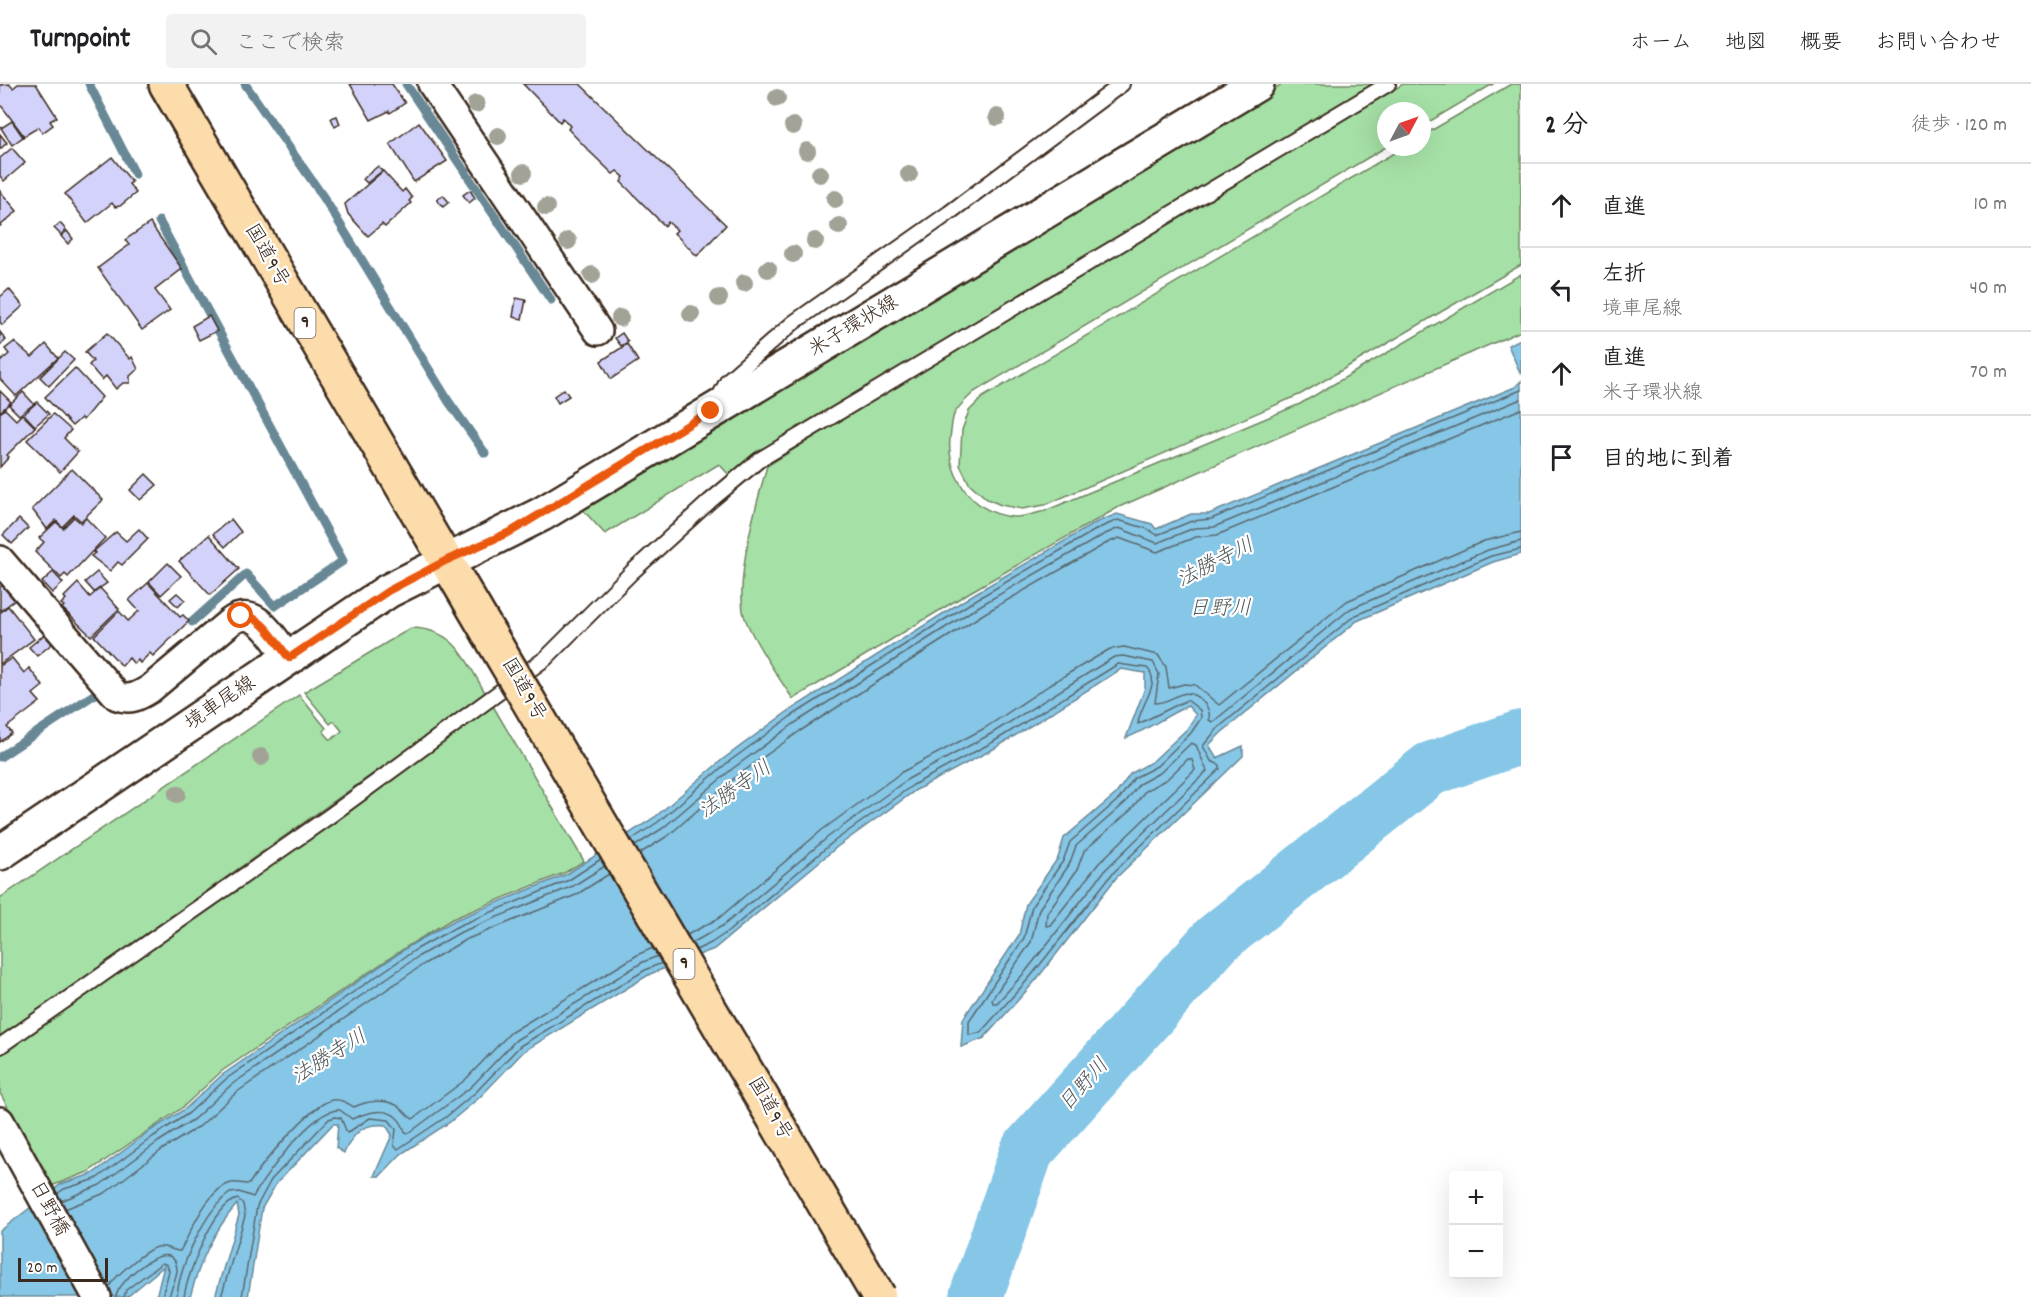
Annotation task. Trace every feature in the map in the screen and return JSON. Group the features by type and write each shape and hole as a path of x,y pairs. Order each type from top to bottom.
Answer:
{"highway":[{"name":"国道9号","path":"165,84 879,1297"}],"main road":[{"name":"米子環状線","path":"445,561 512,531 1257,84"},
{"name":"境車尾線","path":"0,853 388,591 445,561"}],"street":[{"path":"432,84 598,331"},
{"path":"0,560 117,696 124,699 138,696 150,688 230,622 241,616 256,618 289,658"},
{"name":"日野橋","path":"0,1121 97,1297"}],"lane":[{"path":"711,411 728,380 793,323 950,213 1122,84"},
{"path":"0,1046 331,815 546,658 658,548 759,460 1388,84"}],"green space":[{"path":"1282,84 1378,84 808,421 730,476 719,464 605,534 582,509"},
{"path":"1403,84 1493,84 1431,121 1431,102 1377,102 1377,152 974,392 954,415 950,446 951,461 963,488 984,508 1013,517 1025,516 1045,511 1300,404 1521,274 1521,331 1119,507 970,592 793,699 750,631 743,611 745,558 767,466 890,389"},
{"path":"1511,84 1521,84 1521,265 1301,394 1045,505 1022,509 1001,505 987,499 969,483 960,465 962,430 969,411 983,397 1389,156 1431,156 1431,131"},
{"path":"411,628 427,630 449,640 465,658 486,694 0,1037 0,898 299,695 326,728 323,731 331,740 342,731 334,721 330,724 304,692"},
{"path":"493,706 584,861 566,872 452,919 222,1071 183,1107 88,1172 51,1186 0,1093 0,1053"}],"water":[{"path":"1521,339 1521,375 1508,345"},
{"name":"日野川","path":"1521,381 1521,554 1493,562 1357,621 1221,733 1209,745 1217,758 1243,746 1243,756 1116,878 1036,980 984,1038 961,1047 963,1019 1019,935 1026,904 1058,858 1064,838 1116,794 1130,774 1153,761 1187,729 1196,715 1188,706 1126,738 1145,688 1145,673 1121,669 997,747 916,790 837,847 714,949 650,974 524,1051 480,1097 450,1122 401,1154 380,1176 374,1176 392,1135 386,1125 365,1127 360,1130 344,1153 336,1148 338,1124 333,1124 276,1184 262,1208 248,1297 215,1297 239,1215 237,1204 221,1225 208,1248 190,1297 156,1297 164,1266 127,1297 0,1297 0,1231 61,1184 92,1174 150,1131 185,1109 222,1075 411,945 455,920 567,874 655,817 723,759 787,712 974,594 1097,522 1117,514 1152,524 1156,529 1191,514 1209,514 1515,387"}],"building":[{"path":"9,84 13,88 18,84 36,84 57,117 50,121 53,125 42,133 39,127 24,136 0,104 0,85"},
{"path":"350,84 392,84 405,103 390,113 389,111 371,120"},
{"path":"523,84 580,84 726,225 697,256 674,233 677,230 668,222 665,226 621,182 624,177 617,171 613,174 568,129 570,126 563,118 560,122"},
{"path":"337,116 340,124 335,127 331,118"},
{"path":"12,121 23,137 12,145 1,128"},
{"path":"419,122 447,161 414,182 390,144"},
{"path":"0,134 7,143 0,149"},
{"path":"12,148 25,163 4,181 0,176 0,158"},
{"path":"112,157 132,182 129,184 136,193 120,206 115,207 112,203 87,223 65,194"},
{"path":"378,166 382,171 367,183 363,179"},
{"path":"383,171 402,192 405,189 412,198 409,201 411,203 385,227 382,224 368,236 348,214 345,204"},
{"path":"470,190 475,198 469,203 463,195"},
{"path":"0,191 17,211 0,226"},
{"path":"443,195 449,202 443,207 437,200"},
{"path":"60,223 66,230 61,235 54,228"},
{"path":"150,223 182,269 155,290 170,310 142,330 98,268 129,245 125,240"},
{"path":"67,231 73,239 68,244 61,236"},
{"path":"9,289 23,306 2,325 0,297"},
{"path":"516,298 526,300 522,319 513,317"},
{"path":"209,316 217,331 199,340 192,326"},
{"path":"0,332 6,340 0,346"},
{"path":"107,333 130,359 132,357 138,369 130,376 130,383 123,383 116,389 106,376 102,380 89,365 93,361 85,352"},
{"path":"622,333 628,342 621,346 615,338"},
{"path":"14,342 32,357 46,344 58,358 16,396 0,379 0,362 9,354 5,349"},
{"path":"627,344 638,361 611,379 601,361"},
{"path":"65,352 74,360 49,386 40,377"},
{"path":"75,368 102,397 83,420 81,418 72,426 45,397"},
{"path":"564,389 569,396 558,403 554,396"},
{"path":"0,391 11,402 0,412"},
{"path":"23,392 34,404 19,415 9,405"},
{"path":"37,402 49,414 35,426 24,414"},
{"path":"5,409 16,420 22,414 35,427 7,455 9,457 0,467 0,413"},
{"path":"53,414 71,430 64,438 78,452 60,472 27,440"},
{"path":"72,469 103,500 81,521 74,515 62,527 56,520 47,529 32,509"},
{"path":"146,474 157,485 140,500 130,490"},
{"path":"74,517 81,523 86,518 105,538 68,577 65,574 61,578 35,552 44,542 39,538 56,522 63,528"},
{"path":"19,519 28,528 12,544 3,535"},
{"path":"231,519 241,532 225,547 213,534"},
{"path":"139,529 148,539 122,565 118,562 110,571 91,556 116,532 126,541"},
{"path":"209,535 239,569 210,595 179,561"},
{"path":"168,563 181,576 161,595 149,582"},
{"path":"53,572 63,583 52,593 42,582"},
{"path":"97,572 107,583 94,592 85,582"},
{"path":"78,583 90,597 100,588 119,609 91,636 62,608 64,606 61,604 66,599 64,597"},
{"path":"148,583 180,617 183,615 189,621 153,656 150,653 140,663 138,660 134,664 129,658 122,666 94,636 119,611 128,621 139,611 129,600"},
{"path":"3,585 15,600 0,611 0,587"},
{"path":"177,593 185,600 178,607 170,599"},
{"path":"8,606 34,639 0,664 0,613"},
{"path":"45,634 53,643 37,656 29,647"},
{"path":"12,658 24,673 29,668 43,686 33,694 40,702 7,727 12,733 0,742 0,666"}],"waterway":[{"path":"89,84 135,174"},
{"path":"245,84 324,198 449,402 485,453"},
{"path":"406,84 551,300"},
{"path":"159,221 343,561 275,606 246,574 192,622"},
{"path":"0,757 95,694"},
{"name":"日野川","path":"976,1297 1027,1151 1217,939 1430,769 1521,737"}],"route":[{"path":"241,616 256,618 289,658 388,591 445,561 512,531 711,411"}],"water label":[{"name":"法勝寺川","path":"1216,564"},
{"name":"法勝寺川","path":"736,791"},
{"name":"法勝寺川","path":"330,1058"}]}
